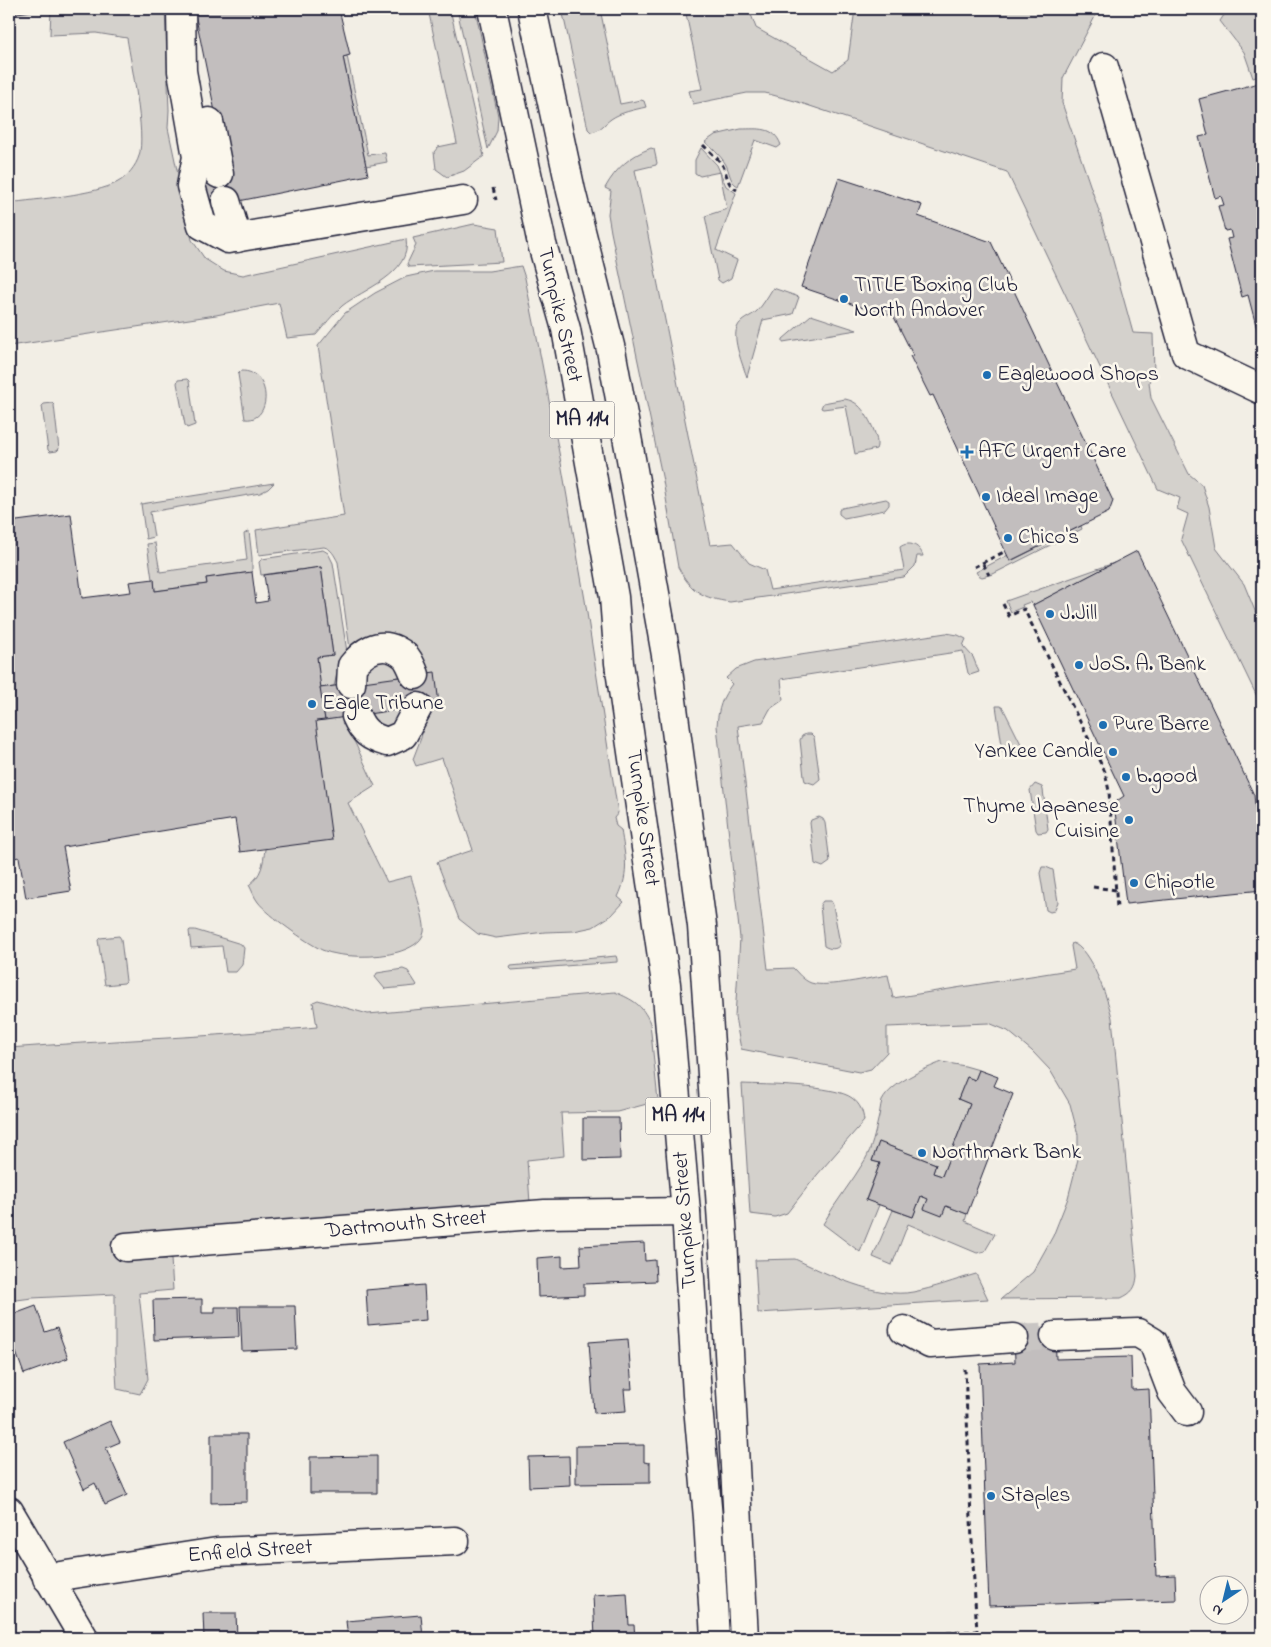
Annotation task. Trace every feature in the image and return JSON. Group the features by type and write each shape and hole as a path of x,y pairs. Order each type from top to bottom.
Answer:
{"main road":[{"name":"Turnpike Street","path":"492,9 542,244 566,330 614,597 620,663 666,984 686,1212 715,1638"},
{"name":"Turnpike Street","path":"532,9 572,191 611,350 666,655 701,916 723,1238 744,1638"},
{"path":"181,12 198,68 219,174"},
{"path":"181,12 182,71 197,157 191,186 202,225 228,239 463,200"},
{"path":"1104,67 1186,354 1262,390"},
{"path":"226,201 237,238"},
{"path":"351,684 352,666 367,650 377,646 388,647 408,658 415,675"},
{"path":"356,716 360,727 374,738 387,742 403,735 418,707"},
{"name":"Dartmouth Street","path":"126,1248 545,1214 686,1212"},
{"path":"904,1330 930,1344 1014,1338"},
{"path":"1055,1336 1138,1333 1153,1342 1172,1392 1187,1412"},
{"path":"9,1511 84,1638"},
{"name":"Enfield Street","path":"47,1578 217,1552 454,1541"}],"path":[{"path":"703,146 717,158 723,166 728,184 737,190"},
{"path":"493,188 496,200"},
{"path":"974,567 1006,551"},
{"path":"983,564 989,575"},
{"path":"1003,604 1010,616 1024,609 1104,772 1109,791 1117,908"},
{"path":"1093,887 1116,890"},
{"path":"947,1633 977,1631 971,1544 971,1487 965,1367 956,1367"}],"shaded area":[{"path":"51,9 165,9 168,128 192,240 205,259 224,271 243,275 406,239 406,251 401,262 384,279 342,306 316,335 287,338 279,303 216,315 9,346 9,203 81,193 118,182 136,164 141,146 137,98 127,38 96,33 50,35"},
{"path":"428,9 450,9 484,156 464,171 447,177 436,169 434,152 438,147 457,143"},
{"path":"457,9 475,9 498,116 497,131 488,149"},
{"path":"562,9 600,9 620,104 641,100 644,101 646,107 619,115 594,131 591,132 588,129"},
{"path":"685,9 749,9 756,28 833,71 848,60 855,9 1099,9 1063,78 1062,103 1101,217 1133,333 1153,334 1154,373 1149,382 1151,398 1189,474 1202,485 1209,507 1216,548 1244,584 1262,628 1262,707 1181,539 1188,514 1177,509 1180,498 1158,489 1007,172 795,101 765,93 747,93 693,104 689,91 702,89"},
{"path":"1228,9 1262,9 1262,75 1253,78 1244,52 1220,21"},
{"path":"347,56 368,155 385,153 387,162 366,166 343,57"},
{"path":"741,129 760,129 770,132 774,134 781,145 777,148 755,140 738,186 731,179 723,160 705,142 715,135"},
{"path":"651,148 654,149 656,165 635,170 710,545 733,543 749,563 765,570 770,590 904,570 900,547 911,544 920,549 923,556 917,556 915,566 904,577 730,602 705,596 693,588 683,576 678,567 663,481 611,232 608,214 611,191 605,188 614,174 624,164 636,155"},
{"path":"701,148 717,165 720,172 700,176 695,173 695,160"},
{"path":"720,172 726,186 736,193 716,250 737,260 731,278 722,283 718,280 705,216 727,209"},
{"path":"474,224 498,228 502,262 409,267 407,264 416,245 413,238"},
{"path":"521,266 525,278 562,468 585,600 618,813 614,818 616,826 621,830 625,856 624,880 618,897 624,902 612,915 593,927 574,931 545,932 496,938 478,934 459,919 437,862 473,850 442,758 416,766 413,759 425,720 424,665 350,649 338,562 329,549 324,547 259,555 256,530 344,516 318,346 345,313 375,293 406,277 434,271 489,271"},
{"path":"773,288 799,297 793,314 763,320 747,377 737,345 737,328 741,322 759,309"},
{"path":"811,315 857,330 783,342 783,339"},
{"path":"241,371 251,373 259,379 263,387 264,405 260,413 254,418 245,419 238,374"},
{"path":"187,379 189,381 195,425 187,428 177,383 178,380"},
{"path":"845,399 856,403 866,414 877,439 876,449 855,454 846,406 821,408 823,403"},
{"path":"52,403 54,405 59,449 50,452 48,450 42,406"},
{"path":"274,483 260,493 150,512 154,537 146,539 141,504"},
{"path":"886,499 889,501 889,505 885,510 844,518 839,514 839,510 842,508"},
{"path":"1081,526 1082,529 993,574 982,577 976,572 1008,555 1011,561"},
{"path":"249,531 252,572 206,578 207,584 155,591 147,544 155,543 160,572 247,560 244,534"},
{"path":"323,550 328,553 333,563 347,652 334,686 320,688 317,657 333,655 321,567 261,575 259,562 262,559"},
{"path":"1114,563 1033,605 1030,602 1011,612 1006,601"},
{"path":"946,633 958,635 966,639 963,646 973,657 979,672 970,675 968,673 963,651 781,679 783,700 770,709 763,722 738,726 768,969 793,968 806,980 818,984 849,982 888,975 893,998 1075,969 1072,943 1079,947 1092,964 1098,976 1112,1018 1137,1276 1133,1290 1121,1298 1001,1299 1033,1272 1053,1236 1068,1198 1078,1159 1078,1135 1070,1104 1050,1070 1032,1051 1008,1031 989,1023 887,1027 887,1052 871,1069 859,1072 741,1049 735,1017 740,938 717,726 721,704 732,684 726,678 736,669 754,662"},
{"path":"378,658 389,660 401,673 406,703 396,722 390,727 380,727 373,722 361,691 366,666"},
{"path":"996,706 1003,708 1022,746 1018,752 1006,754 1003,752"},
{"path":"343,717 375,786 348,803 387,882 411,876 423,921 424,932 418,942 406,949 390,954 349,956 322,950 298,935 263,908 255,898 249,885 257,877 261,869 265,849 316,721"},
{"path":"806,734 811,734 814,737 820,779 814,784 805,781 804,777 800,740"},
{"path":"1035,784 1042,787 1043,790 1048,829 1046,832 1038,833 1036,830 1030,790"},
{"path":"819,817 825,823 830,862 823,867 815,864 810,823 811,820"},
{"path":"1042,867 1053,870 1058,902 1054,911 1050,912 1046,910 1040,873"},
{"path":"823,901 831,901 833,905 840,944 830,949 824,946 820,905"},
{"path":"190,930 241,944 244,948 242,965 236,972 226,972 222,946 191,948"},
{"path":"119,936 121,939 126,981 124,983 105,985 98,940 100,938"},
{"path":"616,956 617,962 512,970 510,968 511,966"},
{"path":"403,969 408,971 416,986 385,989 375,977 377,973"},
{"path":"615,992 636,1003 644,1011 650,1023 658,1101 617,1112 561,1113 564,1156 527,1160 530,1203 118,1238 120,1261 171,1259 173,1290 139,1293 148,1379 140,1394 117,1389 115,1294 9,1301 9,1048 317,1027 313,1002 318,1000 368,1014"},
{"path":"942,1062 979,1070 975,1080 967,1077 958,1099 970,1104 942,1176 933,1173 936,1164 879,1142 872,1161 880,1163 866,1199 879,1205 860,1252 823,1224 867,1155 879,1118 881,1103 886,1094 909,1077"},
{"path":"742,1084 799,1086 831,1090 855,1100 863,1114 864,1121 787,1213 775,1217 750,1214"},
{"path":"921,1196 967,1214 965,1221 995,1234 985,1251 977,1253 908,1224 892,1265 873,1257 893,1210 913,1217"},
{"path":"795,1259 853,1284 884,1292 913,1292 976,1274 988,1299 758,1313 755,1260"}],"building":[{"path":"9,9 49,9 9,14"},
{"path":"218,9 339,9 350,55 343,57 368,175 234,202 226,201 209,204 202,177 227,171 195,13"},
{"path":"1262,82 1262,332 1258,333 1248,295 1242,297 1227,239 1232,238 1230,230 1225,231 1218,206 1224,205 1221,196 1215,198 1199,137 1208,135 1199,99"},
{"name":"Eaglewood Shops","path":"839,178 922,205 918,216 991,242 1113,501 1109,512 1010,561 933,395 930,396 910,356 913,355 894,317 801,287"},
{"path":"71,514 82,598 131,592 129,582 154,579 155,591 207,584 206,578 252,572 256,603 268,601 264,575 321,567 333,655 317,657 325,720 316,721 332,840 240,852 235,819 63,847 71,891 26,898 19,857 9,859 9,522"},
{"path":"1137,551 1254,795 1262,890 1126,904 1114,803 1124,796 1033,605"},
{"path":"435,672 439,704 325,720 320,688"},
{"path":"979,1070 998,1077 994,1086 1013,1094 967,1214 946,1206 942,1216 924,1209 928,1199 921,1196 913,1217 866,1200 880,1163 872,1161 879,1142 936,1164 933,1173 942,1176 970,1104 958,1099 967,1077 975,1080"},
{"path":"583,1118 619,1118 620,1159 583,1160"},
{"path":"644,1243 645,1261 655,1260 656,1281 584,1284 584,1295 538,1297 537,1258 562,1256 562,1267 581,1266 580,1246"},
{"path":"424,1285 426,1320 368,1325 366,1290"},
{"path":"202,1299 202,1313 215,1313 215,1307 238,1307 239,1337 154,1340 153,1300"},
{"path":"36,1306 45,1332 57,1328 68,1358 24,1374 13,1344 9,1345 9,1316"},
{"path":"240,1306 295,1306 297,1349 242,1351"},
{"path":"1055,1328 1056,1359 1131,1357 1132,1390 1149,1389 1156,1576 1175,1575 1176,1600 989,1606 980,1364 1015,1362 1014,1329"},
{"path":"628,1339 632,1389 624,1389 626,1411 594,1413 589,1342"},
{"path":"110,1421 120,1442 106,1448 127,1495 105,1505 95,1483 84,1489 63,1442"},
{"path":"211,1434 247,1434 247,1502 211,1503"},
{"path":"644,1445 644,1462 650,1463 650,1483 576,1484 576,1446"},
{"path":"377,1456 377,1493 310,1493 310,1457"},
{"path":"569,1456 570,1485 529,1487 528,1457"},
{"path":"627,1593 629,1625 634,1625 635,1638 595,1638 593,1595"},
{"path":"203,1613 236,1613 237,1638 204,1638"},
{"path":"421,1615 423,1638 348,1638 346,1621"}],"tunnel":[{"path":"1014,1338 1055,1336"}],"place":[{"name":"TITLE Boxing Club North Andover","path":"844,299"},
{"name":"Eaglewood Shops","path":"987,375"},
{"name":"AFC Urgent Care","path":"967,452"},
{"name":"Ideal Image","path":"986,497"},
{"name":"Chico's","path":"1008,538"},
{"name":"J.Jill","path":"1050,614"},
{"name":"JoS. A. Bank","path":"1079,665"},
{"name":"Eagle Tribune","path":"312,704"},
{"name":"Pure Barre","path":"1103,725"},
{"name":"Yankee Candle","path":"1113,752"},
{"name":"b.good","path":"1126,777"},
{"name":"Thyme Japanese Cuisine","path":"1129,820"},
{"name":"Chipotle","path":"1134,883"},
{"name":"Northmark Bank","path":"922,1153"},
{"name":"Staples","path":"991,1496"}]}
